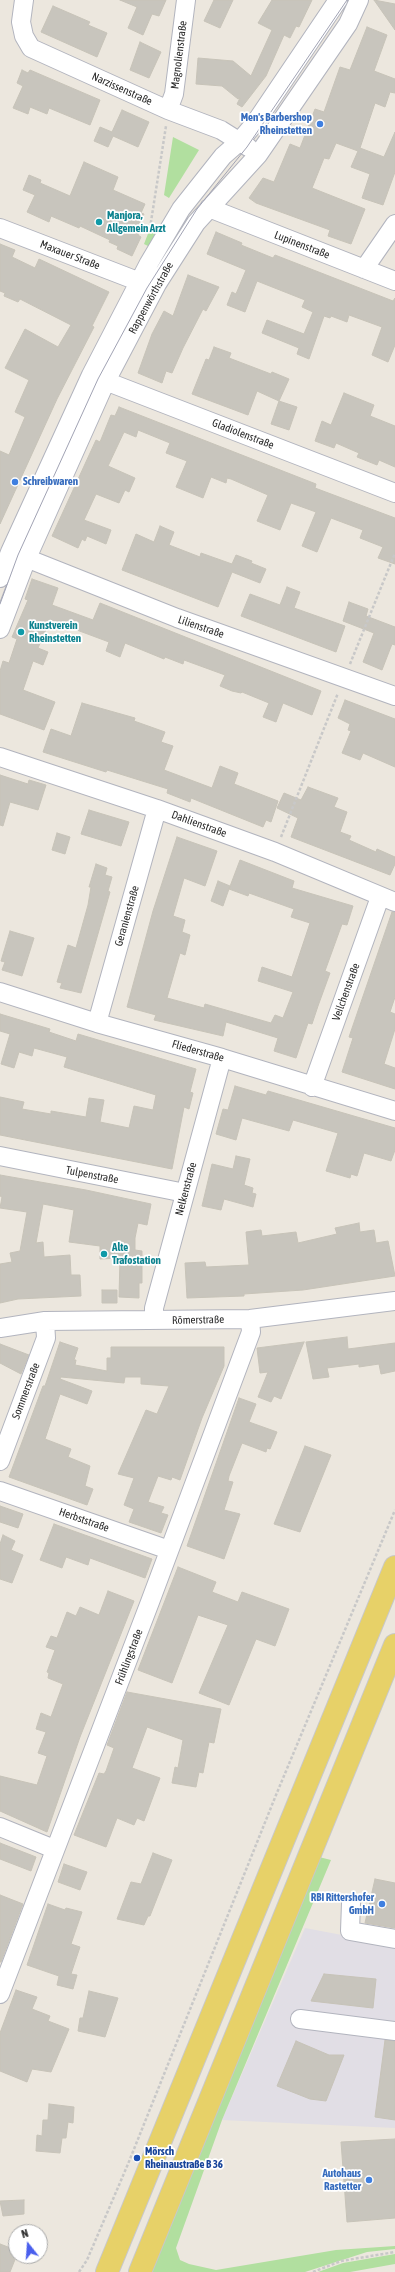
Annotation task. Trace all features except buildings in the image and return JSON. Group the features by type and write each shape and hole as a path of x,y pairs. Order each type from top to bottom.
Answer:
{"main road":[{"path":"106,2270 395,1567"},
{"path":"140,2272 395,1645"}],"street":[{"name":"Narzissenstraße","path":"24,0 21,22 24,36 31,48 168,110 221,130 247,148"},
{"name":"Magnolienstraße","path":"168,110 174,94 186,0"},
{"path":"320,37 359,1"},
{"name":"Rappenwörthstraße","path":"0,578 10,552 98,378 149,283 209,208 247,148 348,24 359,1"},
{"path":"149,283 196,207 247,148 320,37 337,2"},
{"name":"Rappenwörthstraße","path":"247,148 255,123 337,2"},
{"name":"Lupinenstraße","path":"209,208 395,281"},
{"path":"364,269 395,224"},
{"name":"Maxauer Straße","path":"0,228 149,283"},
{"name":"Rappenwörthstraße","path":"0,629 98,378"},
{"name":"Gladiolenstraße","path":"98,378 395,493"},
{"name":"Lilienstraße","path":"10,552 177,618 395,696"},
{"name":"Dahlienstraße","path":"0,757 157,809 275,852 387,899"},
{"name":"Geranienstraße","path":"97,1023 157,809"},
{"name":"Veilchenstraße","path":"312,1086 387,899"},
{"name":"Fliederstraße","path":"0,992 97,1023 222,1058 395,1111"},
{"name":"Nelkenstraße","path":"154,1320 154,1308 222,1058"},
{"name":"Tulpenstraße","path":"0,1156 185,1193"},
{"name":"Römerstraße","path":"0,1328 45,1321 250,1319 395,1301"},
{"name":"Frühlingstraße","path":"0,1994 251,1332 250,1319"},
{"name":"Sommerstraße","path":"0,1461 46,1338 45,1321"},
{"name":"Herbststraße","path":"0,1491 169,1550"},
{"path":"0,1827 54,1849"},
{"path":"351,1903 350,1931 395,1939"},
{"path":"300,2019 395,2031"}],"path":[{"path":"149,233 168,110"},
{"path":"275,852 395,553"},
{"path":"79,2272 87,2260 131,2157 276,1795 395,1510"},
{"path":"313,2272 341,2261 395,2252"}],"shaded area":[{"path":"305,1928 395,1945 395,2128 222,2120"}],"green space":[{"path":"173,137 199,150 169,198 164,195"},
{"path":"151,226 162,232 152,248 144,244"},
{"path":"319,1857 331,1860 222,2120 176,2248 180,2260 189,2264 216,2270 336,2250 395,2246 395,2249 367,2252 305,2272 149,2272"},
{"path":"395,2254 395,2264 350,2272 318,2272 343,2263"}],"tram line":[{"path":"0,604 18,555 98,379 147,288 197,209 247,147 347,0"}],"place":[{"name":"Men's Barbershop Rheinstetten","path":"320,124"},
{"name":"Manjora, Allgemein Arzt","path":"99,222"},
{"name":"Schreibwaren","path":"15,482"},
{"name":"Kunstverein Rheinstetten","path":"21,632"},
{"name":"Alte Trafostation","path":"104,1254"},
{"name":"RBI Rittershofer GmbH","path":"382,1904"},
{"name":"Mörsch Rheinaustraße B 36","path":"137,2158"},
{"name":"Autohaus Rastetter","path":"369,2180"}]}
